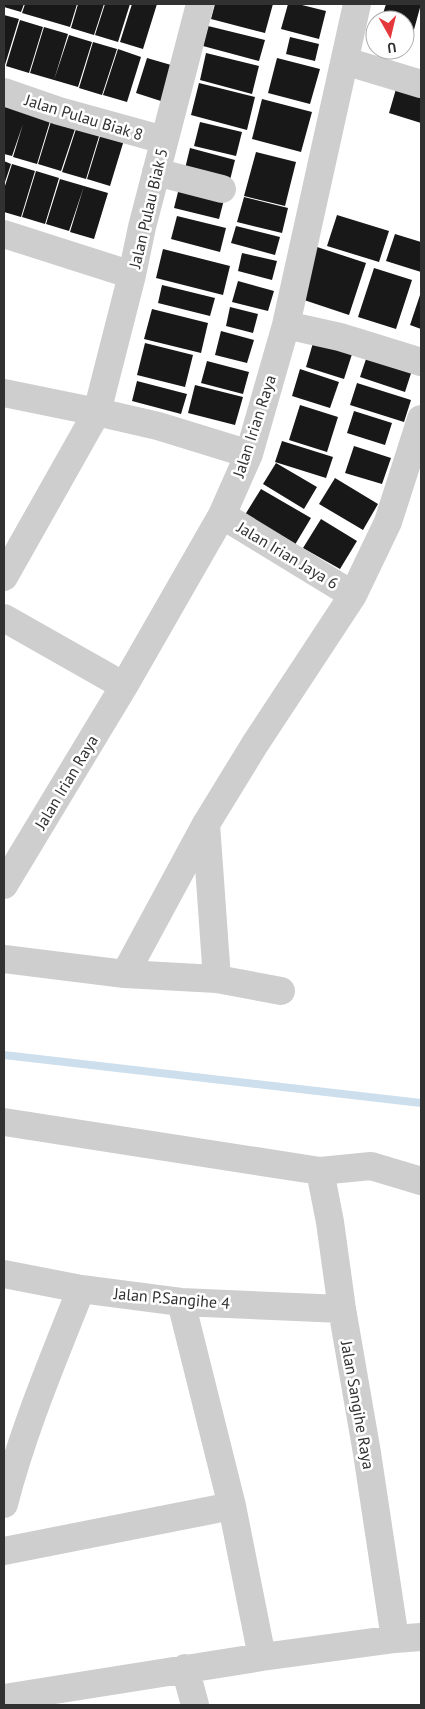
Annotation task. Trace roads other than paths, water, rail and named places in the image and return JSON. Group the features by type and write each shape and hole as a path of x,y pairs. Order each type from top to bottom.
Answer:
{"street":[{"name":"Jalan Irian Raya","path":"4,885 124,686 222,514 248,454 286,324 357,4"},
{"name":"Jalan Pulau Biak 5","path":"4,577 15,535 98,412 196,5"},
{"path":"345,61 421,84"},
{"name":"Jalan Pulau Biak 8","path":"4,92 59,111 164,140"},
{"path":"156,172 222,189"},
{"path":"4,234 132,275"},
{"path":"286,324 340,336 421,362"},
{"path":"4,393 158,426 248,454"},
{"path":"125,974 206,824 255,744 354,595 388,522 421,419"},
{"name":"Jalan Irian Jaya 6","path":"222,514 354,595"},
{"path":"4,618 124,686"},
{"path":"206,824 216,979"},
{"path":"4,959 125,974 216,979 282,991"},
{"path":"4,1122 320,1171 371,1166 421,1181"},
{"name":"Jalan Sangihe Raya","path":"320,1171 367,1453 408,1638"},
{"name":"Jalan P.Sangihe 4","path":"4,1274 81,1289 181,1302 342,1310"},
{"path":"4,1504 38,1396 81,1289"},
{"path":"181,1302 232,1506 262,1657"},
{"path":"4,1551 232,1506"},
{"path":"4,1698 185,1668 408,1638"},
{"path":"185,1668 195,1705"}],"waterway":[{"path":"4,1055 421,1103"}]}
